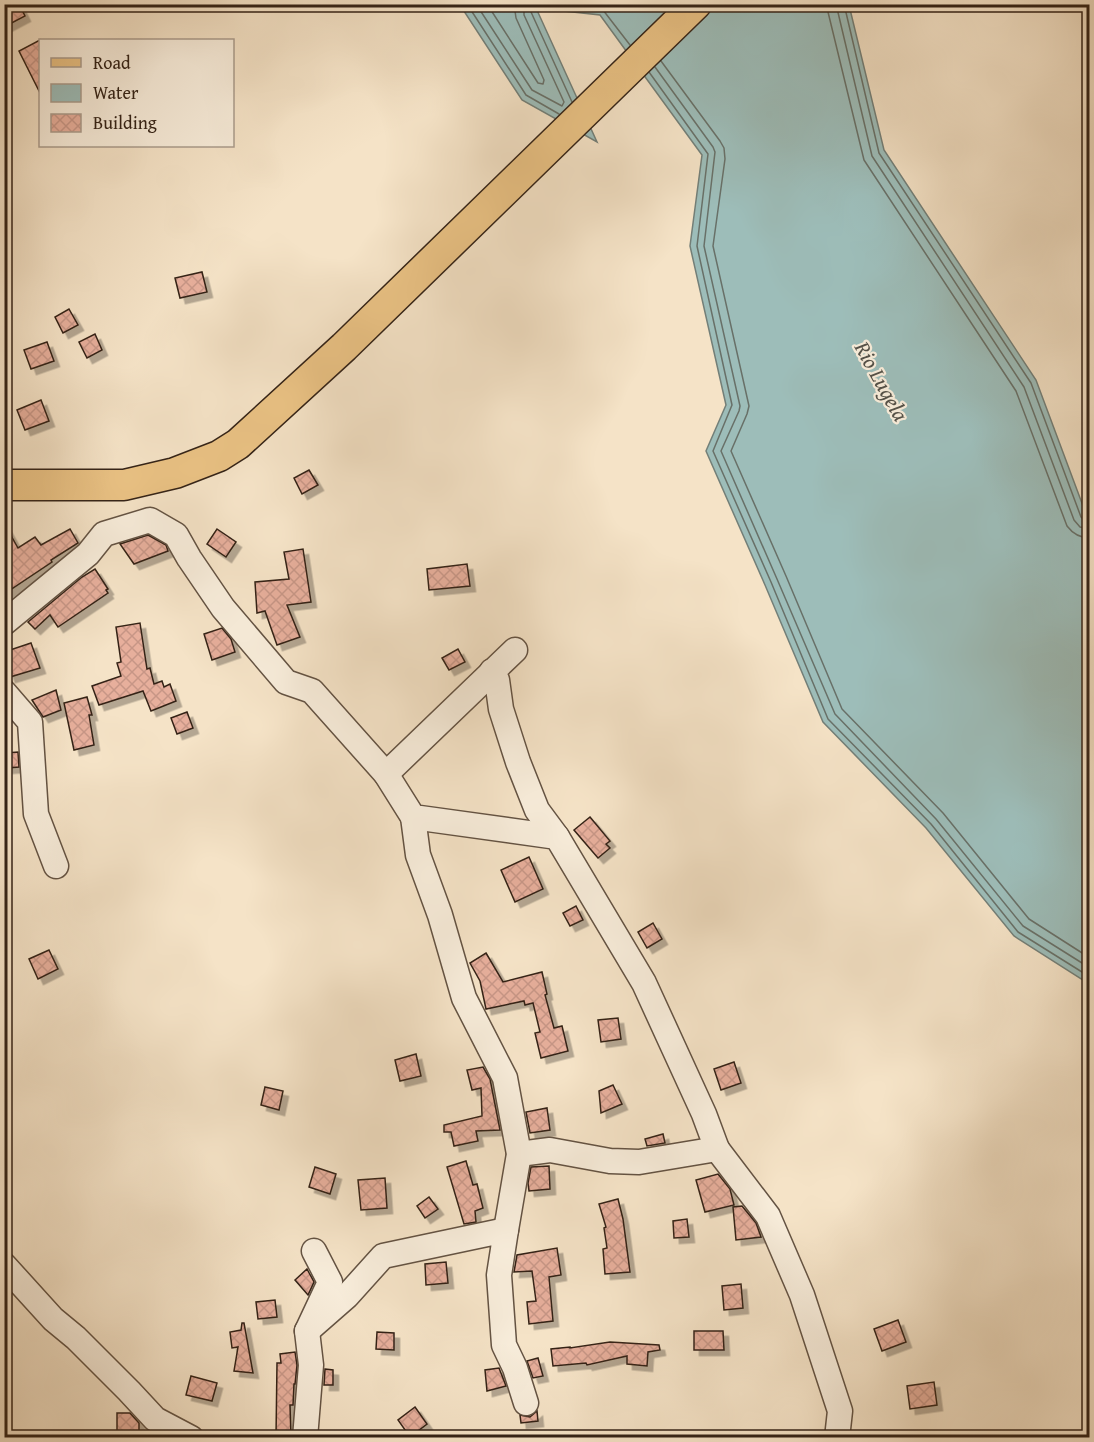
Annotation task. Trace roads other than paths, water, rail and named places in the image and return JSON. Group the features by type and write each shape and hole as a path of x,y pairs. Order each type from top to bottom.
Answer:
{"main road":[{"path":"4,485 124,485 175,473 219,456 238,444 344,347 696,4"}],"street":[{"path":"4,623 88,554 104,534 150,520 176,535 223,608 286,682 312,691 386,774 413,817 418,855 440,915 464,998 505,1078 519,1154 499,1275 504,1345 515,1368 526,1403"},
{"path":"386,774 515,650"},
{"path":"492,671 518,762 537,810 557,837 644,983 704,1114 717,1149 768,1216 802,1295 840,1411 837,1437"},
{"path":"4,692 30,722 36,814 56,866"},
{"path":"413,817 557,837"},
{"path":"519,1154 550,1150 610,1161 639,1161 717,1149"},
{"path":"307,1331 346,1296 383,1256 506,1230"},
{"path":"305,1437 311,1365 307,1331 330,1282 314,1251"},
{"path":"4,1265 53,1319 76,1338 155,1419 191,1437"}],"water":[{"name":"Rio Lugela","path":"460,5 849,5 884,150 1036,380 1089,522 1089,984 1014,936 926,828 823,722 706,451 726,405 690,246 702,155 600,15 536,8 597,142 522,100"}]}
